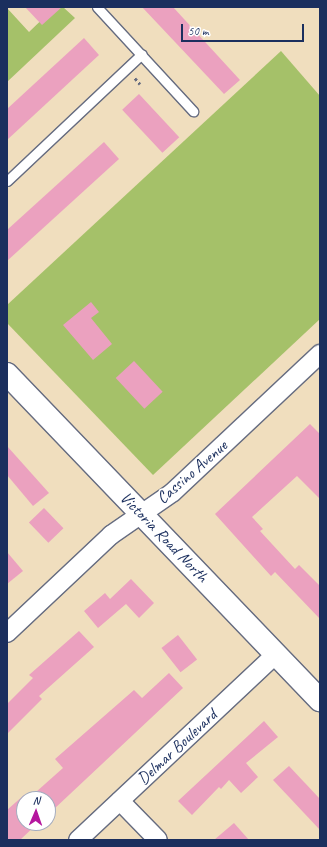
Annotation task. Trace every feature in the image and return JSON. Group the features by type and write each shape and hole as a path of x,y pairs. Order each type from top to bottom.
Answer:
{"main road":[{"name":"Victoria Road North","path":"7,374 320,700"}],"street":[{"name":"Cassino Avenue","path":"7,633 111,535 173,492 317,362"},
{"name":"Delmar Boulevard","path":"78,840 276,654"},
{"path":"120,801 158,840"}],"lane":[{"path":"97,7 193,111"},
{"path":"7,181 142,54"}],"green space":[{"path":"55,7 63,7 75,18 7,82 7,8 29,32"},
{"path":"281,51 320,96 320,319 153,475 7,323 7,305"}],"building":[{"path":"25,7 62,7 42,25"},
{"path":"142,7 173,7 240,80 224,94"},
{"path":"84,38 99,55 7,140 7,109"},
{"path":"139,94 179,137 162,153 122,110"},
{"path":"104,142 119,159 7,261 7,230"},
{"path":"91,302 99,312 91,318 112,344 93,360 63,325"},
{"path":"134,361 163,392 144,409 116,378"},
{"path":"310,424 320,434 320,499 297,476 252,517 263,529 260,531 295,569 299,565 320,586 320,619 275,572 271,576 215,514"},
{"path":"7,446 49,493 33,506 7,475"},
{"path":"44,508 63,528 48,543 29,523"},
{"path":"7,552 23,571 7,584"},
{"path":"131,579 154,603 139,618 126,604 98,628 84,611 105,593 110,599"},
{"path":"79,631 94,647 39,696 42,699 7,734 7,704 33,678 29,675"},
{"path":"178,635 197,659 181,672 161,648"},
{"path":"169,673 183,688 56,807 56,791 37,791 63,768 55,759 134,690 142,698"},
{"path":"264,721 278,737 246,763 258,777 241,793 229,780 221,789 219,787 192,815 178,801"},
{"path":"289,766 320,799 320,830 273,780"},
{"path":"16,802 16,831 30,831 20,840 7,840 7,810"},
{"path":"234,823 249,840 214,840"}]}
